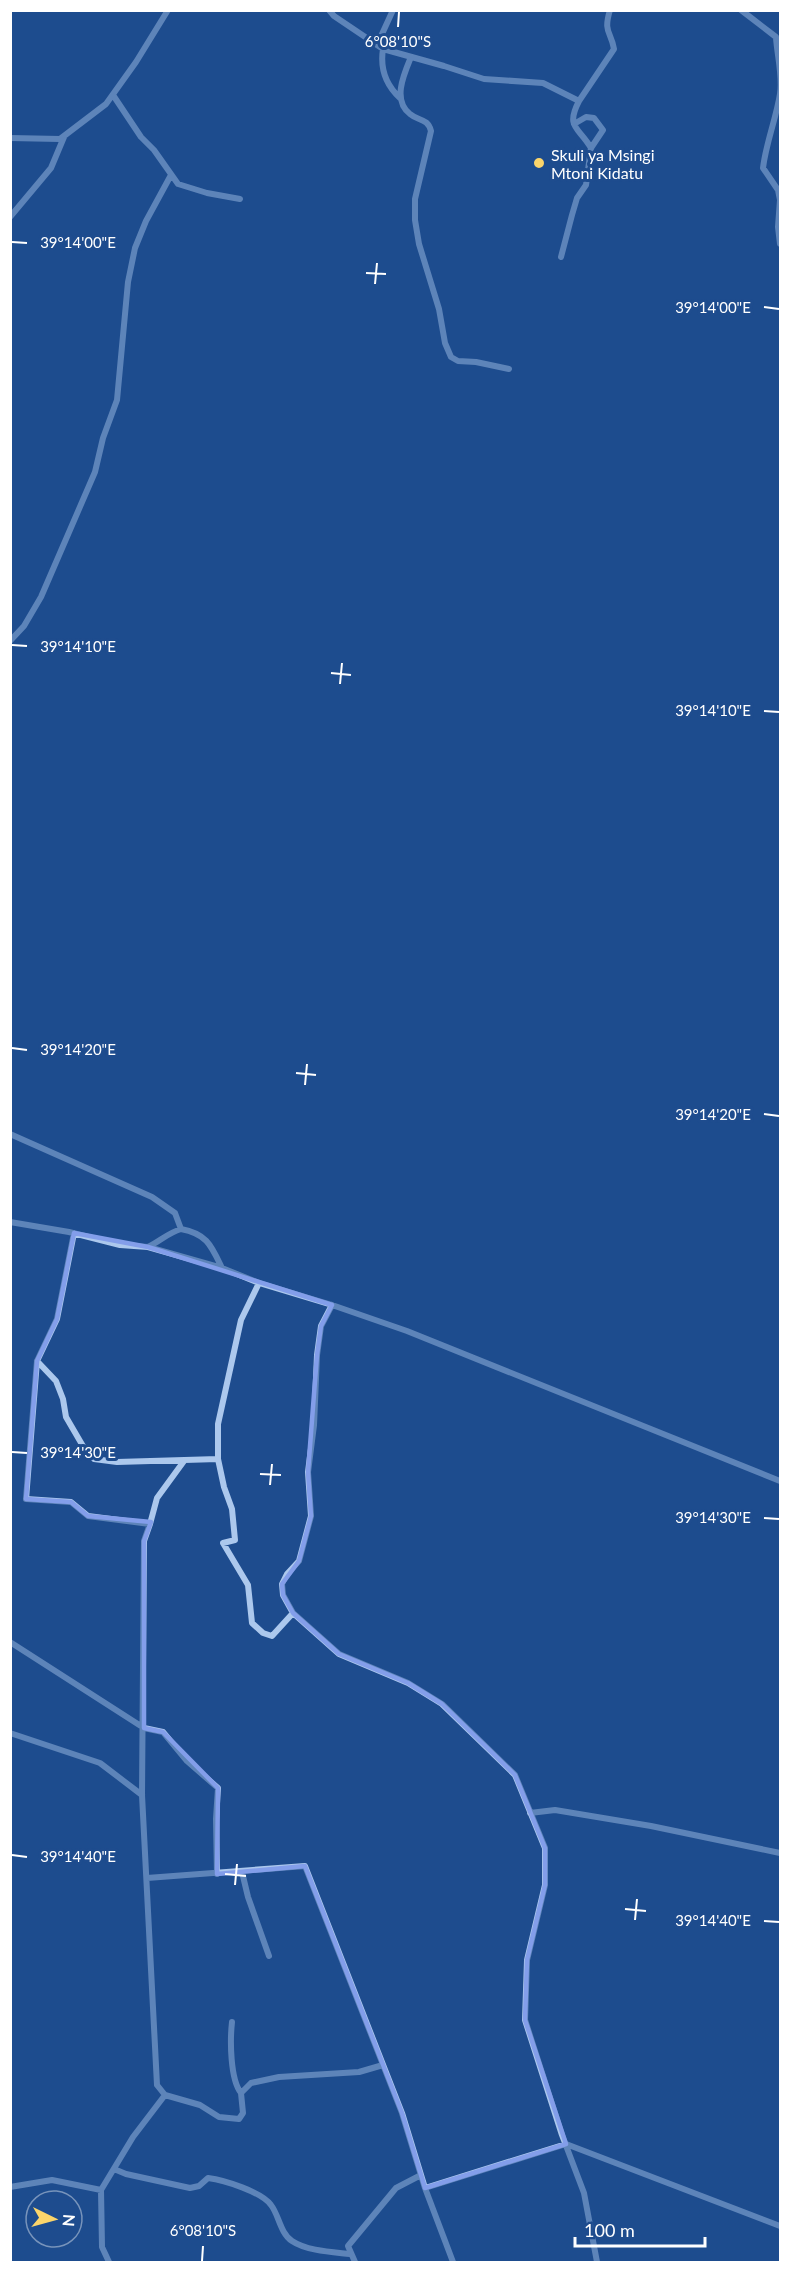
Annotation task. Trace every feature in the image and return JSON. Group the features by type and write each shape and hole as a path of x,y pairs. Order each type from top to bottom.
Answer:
{"street":[{"path":"10,138 57,139 64,137 106,104 168,10"},
{"path":"329,10 334,16 383,49 484,79 543,83 579,101"},
{"path":"377,45 393,10"},
{"path":"591,148 574,124 572,114 614,49 613,40 607,34 606,22 610,10"},
{"path":"741,10 778,38 780,91 763,168 778,190 780,244"},
{"path":"383,49 381,62 392,91 400,98 409,114 425,121 431,131 415,199 415,220 419,244 431,279 448,352 458,361 476,362 509,369"},
{"path":"400,98 403,76 411,57"},
{"path":"113,94 141,137 154,150 178,184 207,193 240,199"},
{"path":"561,257 572,215 586,185 591,148 603,130 594,118 586,117 574,124"},
{"path":"10,217 51,168 64,137"},
{"path":"10,641 24,626 41,597 95,472 103,438 117,400 128,282 135,248 146,221 171,175"},
{"path":"10,1134 153,1197 175,1213 181,1229"},
{"path":"10,1222 74,1233 120,1245 148,1247 222,1268 259,1283 418,1335 780,1481"},
{"path":"148,1247 161,1240 169,1232 181,1229 196,1232 212,1246 222,1268"},
{"path":"74,1233 57,1319 37,1361 26,1499 71,1502 88,1516 150,1524"},
{"path":"259,1283 241,1320 218,1424 218,1459 232,1509 235,1540 223,1543 248,1585 252,1623 263,1633 272,1636 293,1613"},
{"path":"332,1305 321,1326 317,1355 314,1425 308,1472 311,1516 299,1561 287,1574 282,1584 283,1595 293,1613 339,1654 408,1683 442,1704 515,1775 545,1848 545,1885 527,1960 525,2020 584,2193 597,2262"},
{"path":"37,1361 56,1381 63,1399 66,1417 87,1453 94,1459 117,1462 218,1459"},
{"path":"184,1461 158,1498 144,1541 142,1795 157,2085 165,2095 200,2105 219,2117 239,2119 243,2113 241,2093 236,2087 232,2022"},
{"path":"10,1642 144,1728 163,1732 187,1761 218,1788 217,1874"},
{"path":"10,1733 100,1763 142,1795"},
{"path":"530,1813 555,1810 661,1828 780,1853"},
{"path":"147,1878 305,1866 402,2113 425,2188 453,2262"},
{"path":"242,1872 248,1897 269,1956"},
{"path":"241,2093 251,2083 279,2077 359,2072 383,2065"},
{"path":"109,2262 102,2247 101,2190 133,2137 165,2095"},
{"path":"425,2188 566,2144 780,2226"},
{"path":"114,2169 126,2174 190,2188 199,2186 208,2178 224,2180 264,2198 271,2205 292,2242 311,2248 350,2254"},
{"path":"355,2262 348,2246 396,2188 421,2175"},
{"path":"10,2187 52,2180 101,2190"}],"highlighted area":[{"path":"74,1233 148,1247 332,1305 321,1326 317,1355 308,1472 311,1516 299,1561 282,1584 283,1595 293,1613 339,1654 408,1683 442,1704 515,1775 545,1848 545,1885 527,1960 525,2020 566,2144 425,2188 402,2113 305,1866 217,1874 218,1788 163,1732 144,1728 144,1541 151,1522 88,1516 71,1502 26,1499 37,1361 57,1319"}],"place":[{"name":"Skuli ya Msingi Mtoni Kidatu","path":"539,163"}]}
